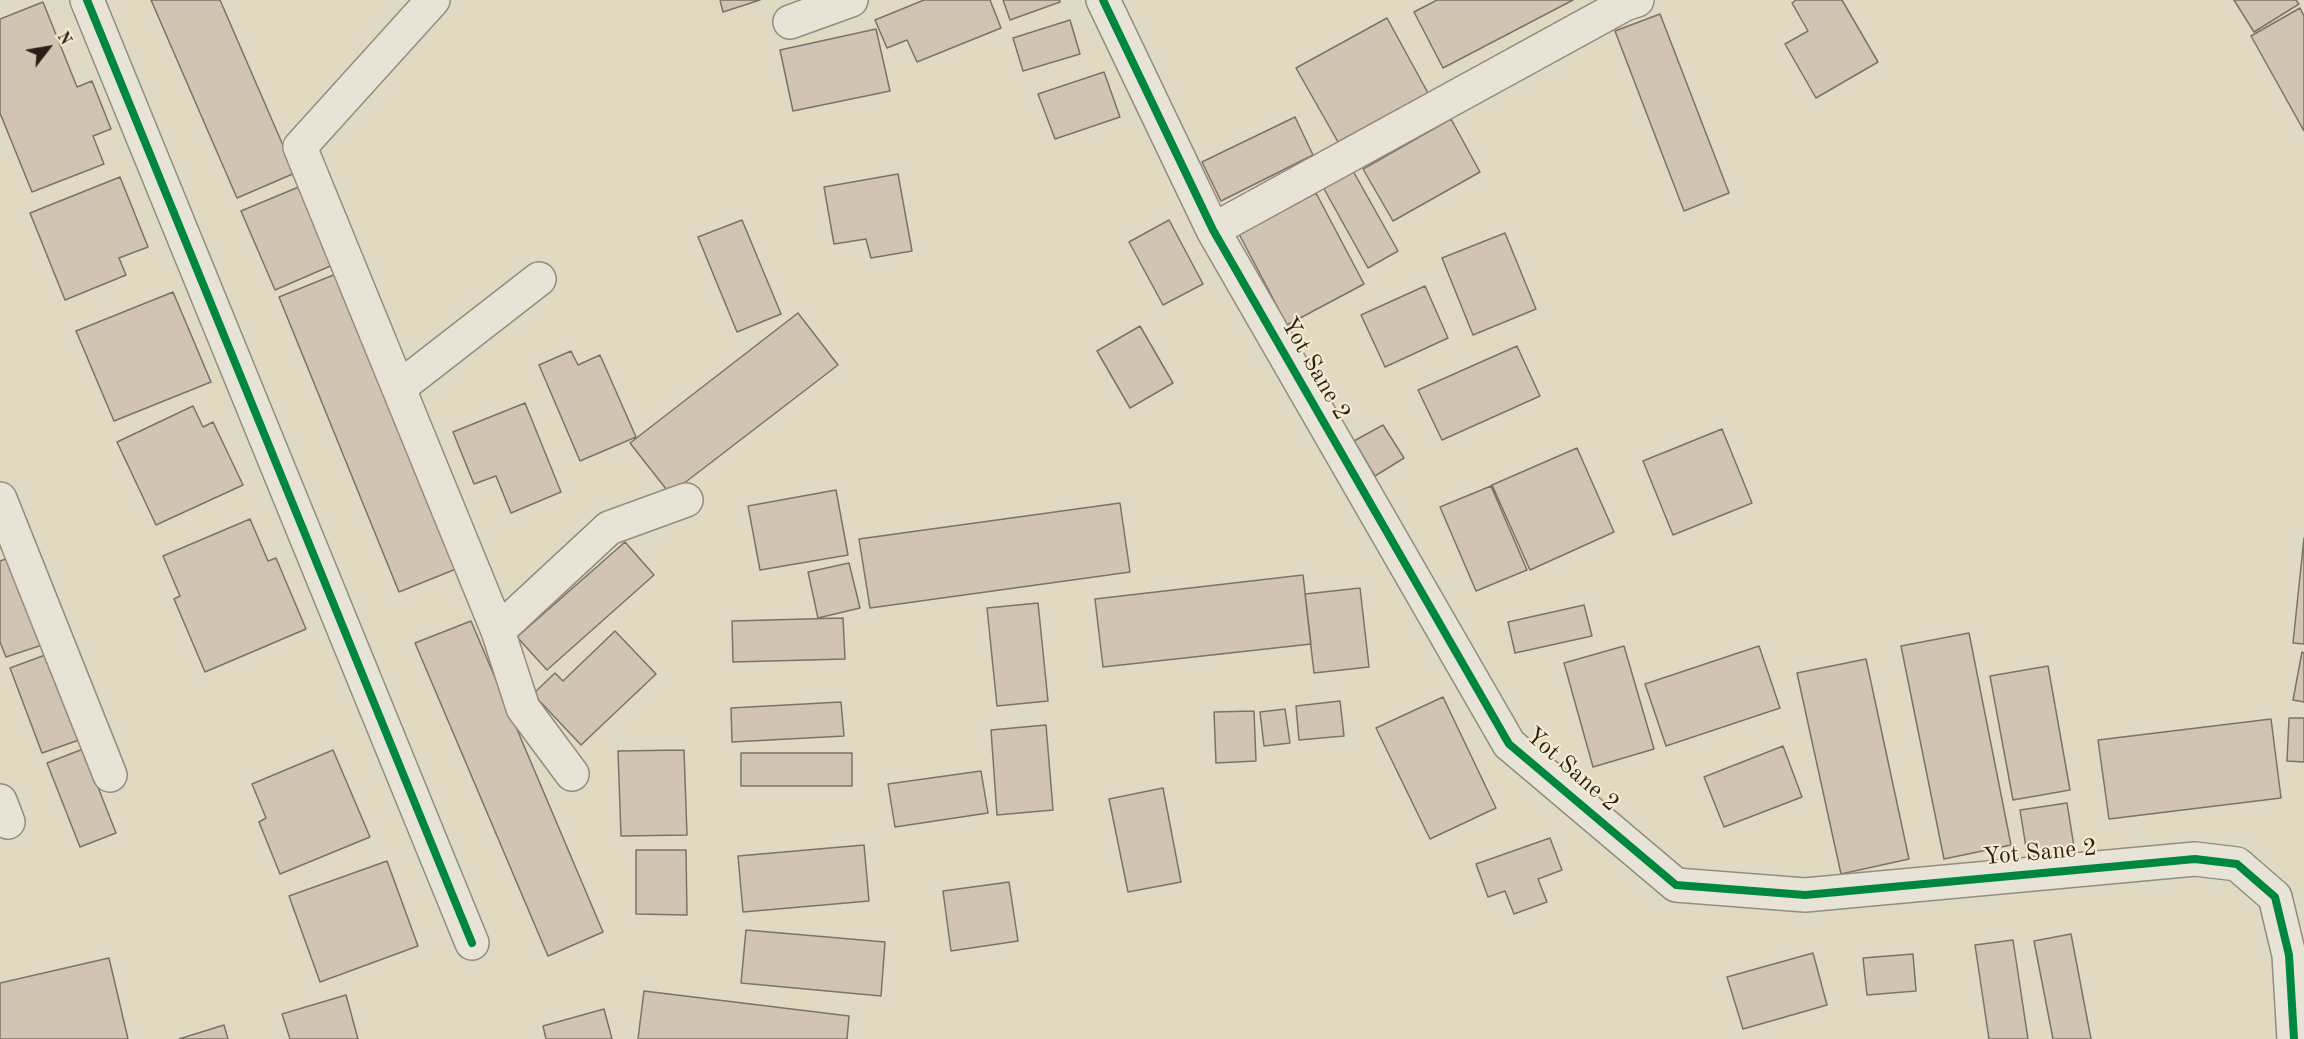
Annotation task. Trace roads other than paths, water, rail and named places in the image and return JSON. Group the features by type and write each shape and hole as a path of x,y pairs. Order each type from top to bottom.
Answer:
{"street":[{"path":"87,0 472,943"},
{"path":"433,0 300,147 400,387 498,632 523,708 572,774"},
{"path":"789,22 851,0"},
{"name":"Yot Sane 2","path":"1103,0 1213,230 1509,744 1676,885 1805,895 2195,859 2237,864 2276,897 2289,955 2294,1039"},
{"path":"1213,230 1629,1"},
{"path":"400,387 539,279"},
{"path":"0,499 110,775"},
{"path":"498,632 609,528 686,500"}]}
